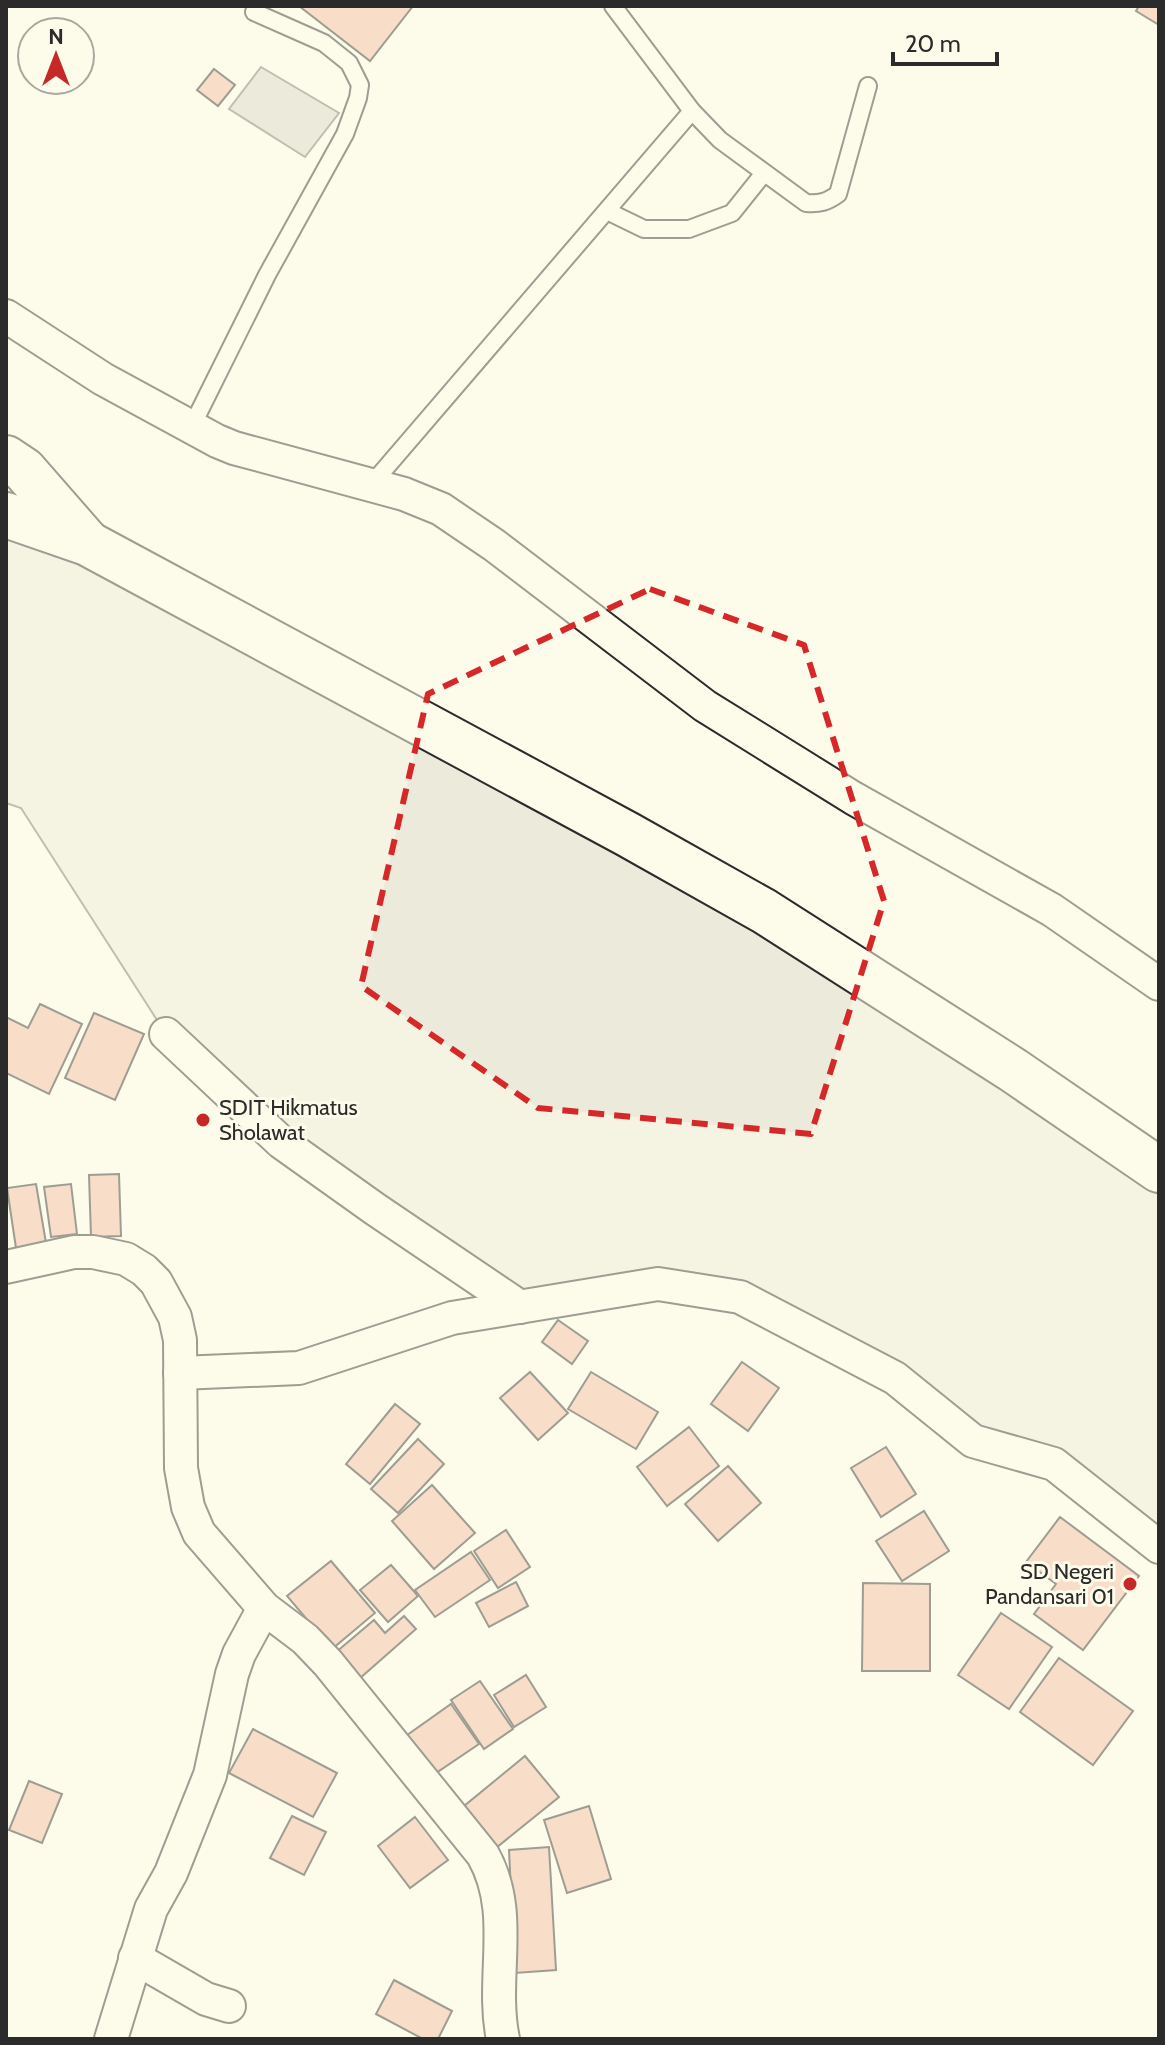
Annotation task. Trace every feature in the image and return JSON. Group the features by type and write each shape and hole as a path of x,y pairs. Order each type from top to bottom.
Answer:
{"highway":[{"path":"6,458 24,470 87,543"},
{"path":"6,515 87,543 764,911 1013,1070 1159,1170"}],"street":[{"path":"6,316 103,379 234,448 425,501 461,521 705,706 853,798 1052,910 1159,984"},
{"path":"166,1034 281,1142 520,1307"},
{"path":"6,1267 74,1252 108,1254 126,1259 144,1270 166,1297 180,1340 179,1448 188,1507 199,1533 264,1608 305,1639 357,1696 386,1737 457,1820 491,1869 501,1908 498,1990 503,2039"},
{"path":"180,1373 299,1368 452,1318 658,1284 740,1297 895,1378 973,1441 1054,1464 1159,1547"},
{"path":"111,2039 151,1909 171,1873 205,1788 232,1674 246,1639 264,1608"},
{"path":"135,1958 206,1999 229,2006"}],"lane":[{"path":"613,6 692,111 720,140 806,203 828,201 838,194 868,86"},
{"path":"191,428 267,275 345,134 360,85 349,63 324,43 254,12"},
{"path":"371,485 692,111"},
{"path":"607,211 644,229 689,229 732,213 764,173"}],"highlighted area":[{"path":"650,589 804,645 884,901 811,1134 538,1108 361,986 428,694"}],"shaded area":[{"path":"261,67 339,113 305,157 229,109"},
{"path":"6,515 764,911 1159,1172 1159,1545 1054,1462 973,1441 740,1297 658,1284 520,1307 166,1034 21,808 6,803"}],"building":[{"path":"299,6 413,6 370,61"},
{"path":"1139,6 1159,6 1159,25 1136,11"},
{"path":"214,69 235,85 218,106 197,90"},
{"path":"40,1004 82,1024 49,1094 6,1073 6,1017 28,1028"},
{"path":"94,1013 144,1034 115,1100 65,1078"},
{"path":"119,1174 121,1236 91,1237 89,1175"},
{"path":"36,1184 46,1243 16,1248 7,1188"},
{"path":"71,1184 77,1234 51,1237 44,1187"},
{"path":"558,1320 588,1341 572,1364 542,1342"},
{"path":"742,1362 779,1388 748,1431 711,1404"},
{"path":"530,1372 568,1413 538,1440 500,1398"},
{"path":"591,1372 658,1412 636,1449 568,1409"},
{"path":"395,1404 420,1424 370,1484 346,1464"},
{"path":"689,1427 719,1466 667,1506 637,1467"},
{"path":"418,1439 444,1464 398,1513 371,1489"},
{"path":"886,1447 916,1494 881,1517 851,1468"},
{"path":"728,1466 761,1503 718,1541 685,1504"},
{"path":"432,1485 475,1533 434,1569 392,1521"},
{"path":"924,1511 949,1551 902,1581 876,1541"},
{"path":"1060,1517 1139,1576 1083,1650 1034,1614 1056,1584 1026,1562"},
{"path":"506,1530 530,1567 498,1588 474,1551"},
{"path":"471,1552 490,1580 435,1617 415,1590"},
{"path":"331,1561 375,1613 332,1649 287,1596"},
{"path":"391,1565 418,1596 388,1622 360,1590"},
{"path":"516,1582 528,1606 489,1627 476,1603"},
{"path":"863,1583 930,1584 930,1671 862,1671"},
{"path":"1001,1613 1052,1647 1009,1709 958,1675"},
{"path":"404,1616 416,1629 359,1679 335,1653 374,1620 385,1633"},
{"path":"1059,1658 1133,1711 1093,1765 1020,1712"},
{"path":"526,1675 546,1707 514,1727 494,1695"},
{"path":"480,1681 513,1729 484,1749 451,1700"},
{"path":"451,1704 479,1744 430,1777 403,1738"},
{"path":"253,1729 337,1773 313,1817 229,1773"},
{"path":"525,1756 559,1797 491,1852 458,1811"},
{"path":"29,1781 62,1794 42,1843 9,1830"},
{"path":"589,1806 611,1879 567,1893 544,1820"},
{"path":"292,1816 326,1832 304,1875 270,1858"},
{"path":"415,1817 448,1860 410,1888 378,1846"},
{"path":"549,1847 556,1970 515,1973 509,1850"},
{"path":"394,1980 452,2011 438,2039 423,2039 376,2014"}],"place":[{"name":"SDIT Hikmatus Sholawat","path":"203,1120"},
{"name":"SD Negeri Pandansari 01","path":"1130,1584"}]}
